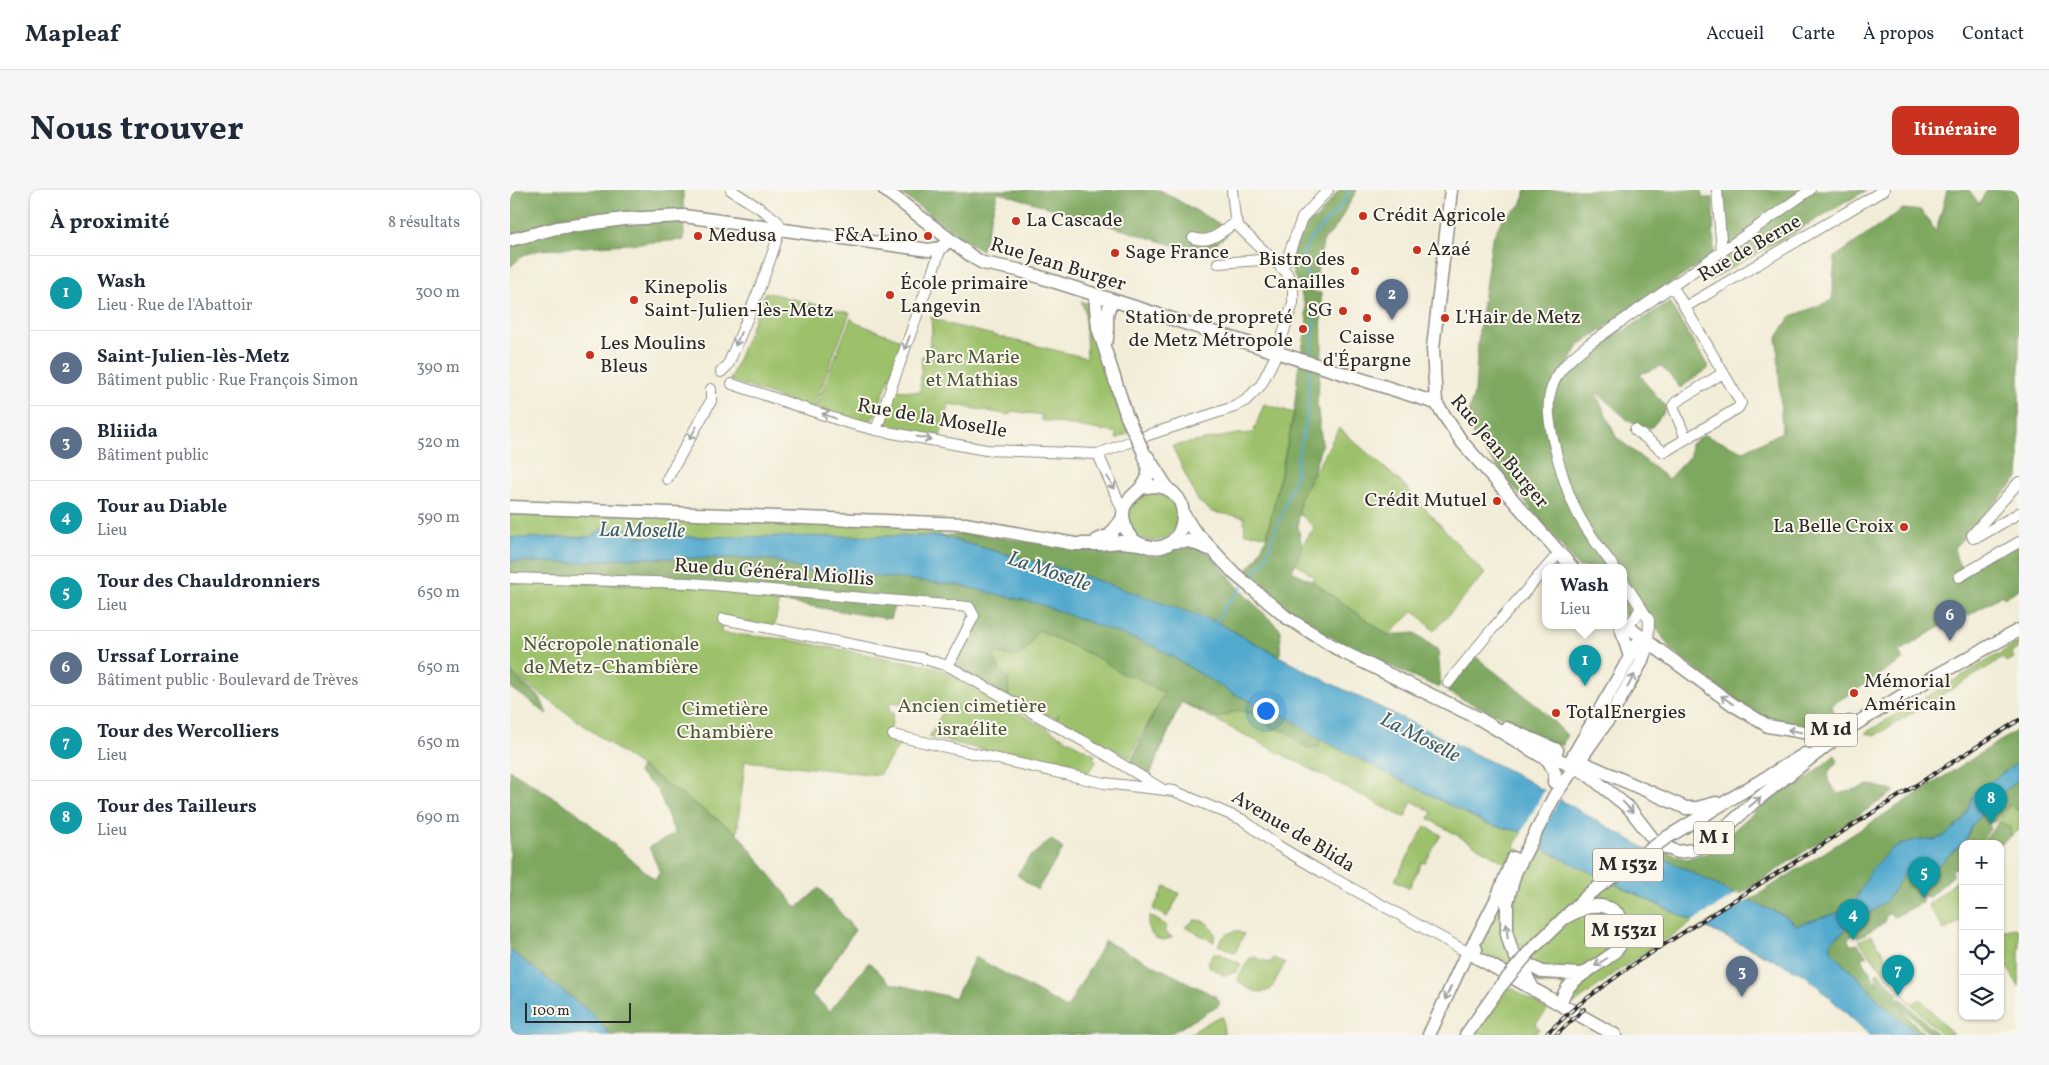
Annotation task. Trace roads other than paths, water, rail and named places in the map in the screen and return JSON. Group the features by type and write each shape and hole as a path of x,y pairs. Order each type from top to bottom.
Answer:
{"main road":[{"name":"Rue Jean Burger","path":"884,190 927,221 945,244 983,263 1018,270 1436,403 1462,442 1570,564"},
{"path":"1436,403 1433,348 1451,190"},
{"path":"510,240 557,228 624,220 684,216 929,250 945,244"},
{"path":"1095,296 1098,328 1126,417 1143,451 1168,490"},
{"path":"1108,361 1106,326 1111,301"},
{"path":"1082,544 1106,538 1116,529 1129,497 1141,488 1148,476 1143,451"},
{"path":"510,507 965,524 1055,541 1082,544 1121,542 1155,547 1171,542 1183,526 1184,515 1182,505 1176,496 1160,486 1141,488"},
{"path":"1123,515 1125,529 1131,538 1139,544"},
{"name":"M 1","path":"1184,515 1192,528 1235,574 1286,617 1341,651 1480,719 1548,760 1555,773 1554,788 1575,778 1602,785"},
{"name":"M 1","path":"1171,542 1199,544 1214,552"},
{"name":"M 1","path":"1938,674 1957,659 2019,621"},
{"name":"M 1d","path":"1627,628 1732,704 1768,726 1798,733 1836,729 1889,703"},
{"path":"1624,629 1630,657"},
{"name":"M 1","path":"1512,739 1686,808 1697,808 1730,799 1938,674 1958,665 2019,630"},
{"path":"1572,762 1630,657 1644,641"},
{"path":"1429,1035 1458,970 1469,953 1554,788 1572,762 1610,717 1641,663 1644,641"},
{"name":"M 1","path":"1480,719 1516,732 1572,762 1629,808 1653,839 1665,847 1678,852 1693,850 1708,844 1754,802 1849,728"},
{"name":"M 153z","path":"1466,1035 1499,988 1530,951 1590,893 1666,838 1730,799"},
{"path":"1521,851 1507,903 1507,934 1515,957 1534,990"},
{"path":"1469,953 1481,945 1501,908 1507,903"},
{"name":"M 153z1","path":"1534,990 1552,989 1576,978 1601,963 1616,951 1624,935 1624,925 1615,911 1603,905 1587,907 1564,918"},
{"name":"Avenue de Blida","path":"1469,953 1615,1035"},
{"name":"M 153z1","path":"1515,957 1542,972 1576,978"},
{"path":"1561,1005 1563,994 1576,978"}],"street":[{"path":"721,372 728,365 768,265 780,228 777,220 731,190"},
{"path":"1193,238 1204,241 1212,239 1236,223 1232,190"},
{"path":"1281,268 1286,262 1302,218 1328,190"},
{"path":"1717,190 1722,252"},
{"path":"1612,564 1576,510 1552,436 1548,408 1555,380 1568,362 1589,344 1810,190"},
{"name":"Rue de Berne","path":"1684,307 1880,191"},
{"name":"Rue de la Moselle","path":"732,384 848,423 876,430 986,450 1098,454 1240,404 1261,385 1278,353 1294,299 1291,280 1236,223"},
{"path":"876,430 945,244"},
{"path":"1218,263 1261,260 1270,257"},
{"path":"1635,430 1664,452 1738,408 1741,403 1672,287"},
{"path":"1686,439 1673,406 1676,402 1723,373"},
{"path":"667,478 711,401 711,389"},
{"path":"1098,454 1123,515"},
{"path":"2019,482 1972,536 1973,538 1980,536 2019,513"},
{"path":"1959,577 2019,542"},
{"path":"1549,564 1560,552"},
{"path":"1448,683 1542,572"},
{"name":"Rue du Général Miollis","path":"510,578 723,585 969,606 974,616 948,666"},
{"path":"1627,586 1650,620 1651,630 1644,641"},
{"path":"1627,623 1635,618 1641,607"},
{"path":"723,619 921,658 948,666 1085,742 1163,790"},
{"name":"Avenue de Blida","path":"893,735 1104,783 1174,792 1243,820 1275,844 1322,872 1469,953"}],"water":[{"name":"La Moselle","path":"604,528 624,528 641,537 939,536 1070,571 1216,622 1308,672 1512,772 1648,850 1738,896 1785,916 1796,925 1844,911 1855,901 1870,872 1890,850 1907,842 1921,839 1934,840 1944,836 1963,820 1975,792 2019,762 2019,779 1990,804 1972,826 1965,840 1959,840 1959,846 1937,866 1917,863 1908,869 1886,901 1831,941 1831,950 1847,968 1858,977 1881,1003 1919,1035 1870,1035 1805,975 1546,851 1543,845 1522,832 1487,824 1320,739 1287,717 1232,693 1156,647 1039,604 958,585 866,575 843,577 807,571 774,560 748,558 627,558 571,563 510,561 510,538 590,537"},
{"path":"510,950 592,1014 611,1035 510,1035"}],"waterway":[{"path":"1310,279 1304,269 1305,250 1316,233 1340,208 1350,190"},
{"path":"1311,358 1315,315"},
{"path":"1249,581 1265,560 1296,474 1297,460 1307,416 1310,367"},
{"path":"1215,623 1225,606 1242,587"}],"railway":[{"path":"1545,1035 1578,1005 1635,963 2019,720"},
{"path":"1556,1035 1584,1009"}],"place":[{"name":"Crédit Agricole","path":"1363,216"},
{"name":"La Cascade","path":"1016,221"},
{"name":"Medusa","path":"698,236"},
{"name":"F&A Lino","path":"928,236"},
{"name":"Azaé","path":"1417,250"},
{"name":"Sage France","path":"1115,253"},
{"name":"Bistro des Canailles","path":"1355,271"},
{"name":"École primaire Langevin","path":"890,295"},
{"name":"Kinepolis Saint-Julien-lès-Metz","path":"634,300"},
{"name":"SG","path":"1343,311"},
{"name":"Caisse d'Épargne","path":"1367,318"},
{"name":"L'Hair de Metz","path":"1445,318"},
{"name":"Saint-Julien-lès-Metz","path":"1392,320"},
{"name":"Station de propreté de Metz Métropole","path":"1303,329"},
{"name":"Les Moulins Bleus","path":"590,355"},
{"name":"Crédit Mutuel","path":"1497,501"},
{"name":"La Belle Croix","path":"1904,527"},
{"name":"Urssaf Lorraine","path":"1950,641"},
{"name":"Wash","path":"1585,686"},
{"name":"Mémorial Américain","path":"1854,693"},
{"name":"TotalEnergies","path":"1556,713"},
{"name":"Tour des Tailleurs","path":"1991,824"},
{"name":"Tour des Chauldronniers","path":"1924,898"},
{"name":"Tour au Diable","path":"1853,940"},
{"name":"Tour des Wercolliers","path":"1898,996"},
{"name":"Bliiida","path":"1742,997"}],"park label":[{"name":"Parc Marie et Mathias","path":"972,370"},
{"name":"Nécropole nationale de Metz-Chambière","path":"611,656"},
{"name":"Ancien cimetière israélite","path":"972,718"},
{"name":"Cimetière Chambière","path":"725,722"}]}
